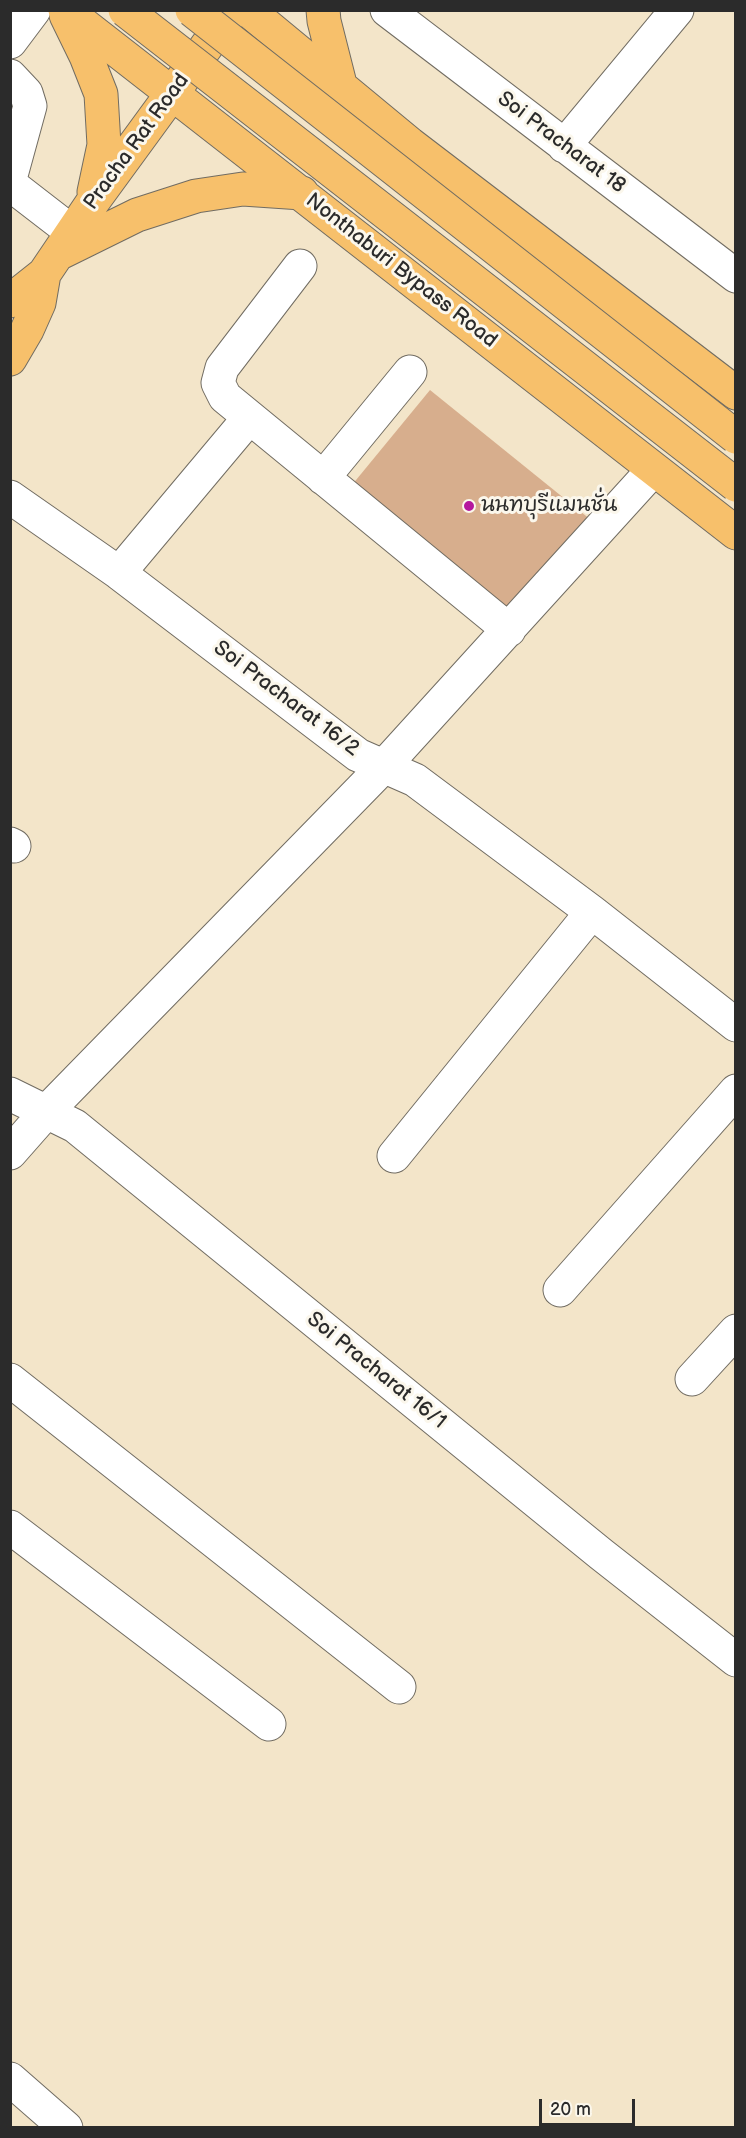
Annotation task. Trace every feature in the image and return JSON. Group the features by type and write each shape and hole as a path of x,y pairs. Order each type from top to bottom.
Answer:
{"main road":[{"name":"Nonthaburi Bypass Road","path":"65,10 735,533"},
{"path":"65,10 102,94 104,145 92,203"},
{"name":"Nonthaburi Bypass Road","path":"125,10 735,485"},
{"path":"192,10 735,436"},
{"name":"Pracha Rat Road","path":"10,301 58,253 233,10"},
{"path":"248,10 410,144 735,393"},
{"path":"323,10 341,88"},
{"path":"352,234 334,202 342,169 374,140 410,144"},
{"path":"58,253 137,215 196,196 243,189 302,193"},
{"name":"Pracha Rat Road","path":"10,359 27,330 58,253"}],"street":[{"path":"10,42 34,10"},
{"name":"Soi Pracharat 18","path":"387,10 735,276"},
{"path":"564,146 677,10"},
{"path":"10,76 26,93 30,106 10,178"},
{"path":"10,184 58,253"},
{"path":"300,266 222,368 218,383 225,397 509,630"},
{"path":"323,478 410,372"},
{"path":"119,573 249,418"},
{"path":"10,1153 47,1111 384,766 653,470"},
{"name":"Soi Pracharat 16/2","path":"10,497 119,573 358,755 415,780 592,912 735,1025"},
{"path":"394,1156 592,912"},
{"path":"560,1290 735,1091"},
{"name":"Soi Pracharat 16/1","path":"10,1094 75,1126 592,1546 735,1659"},
{"path":"692,1379 735,1331"},
{"path":"10,1380 399,1687"},
{"path":"10,1527 269,1724"},
{"path":"10,2079 66,2127"}],"building":[{"name":"นนทบุรีแมนชั่น","path":"430,390 591,520 508,623 347,491"}],"place":[{"name":"นนทบุรีแมนชั่น","path":"469,506"}]}
